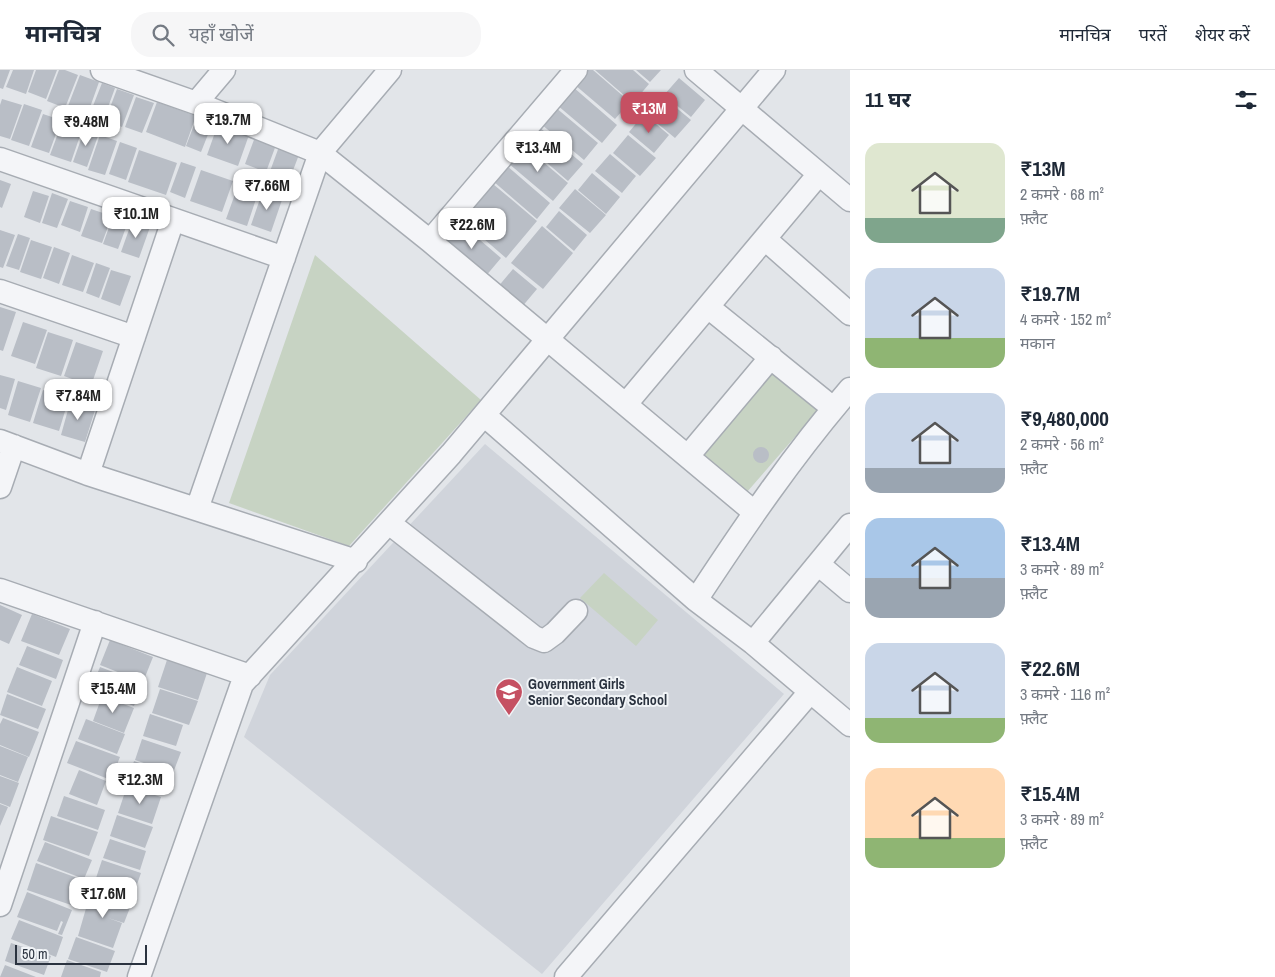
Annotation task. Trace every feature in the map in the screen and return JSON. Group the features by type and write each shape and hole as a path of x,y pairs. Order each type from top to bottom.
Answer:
{"street":[{"path":"102,70 196,103 320,153 430,241 754,512"},
{"path":"196,103 224,70"},
{"path":"197,508 320,153 390,70"},
{"path":"430,241 576,70"},
{"path":"696,70 850,200"},
{"path":"139,977 242,684 356,561 484,415 774,70"},
{"path":"0,159 284,258"},
{"path":"626,404 820,174"},
{"path":"88,474 173,220"},
{"path":"765,239 850,314"},
{"path":"0,291 134,337"},
{"path":"708,307 833,408"},
{"path":"688,456 771,357"},
{"path":"696,600 754,512 833,408 850,389"},
{"path":"484,415 696,600 753,643 850,725"},
{"path":"0,487 7,444 88,474 356,561"},
{"path":"390,523 534,637 544,641 555,633 576,611"},
{"path":"753,643 850,525"},
{"path":"818,564 850,590"},
{"path":"0,590 250,676"},
{"path":"0,905 95,622"},
{"path":"566,977 810,692"}],"shaded area":[{"name":"Government Girls Senior Secondary School","path":"485,444 784,694 542,974 244,737 270,675"}],"green space":[{"path":"315,255 481,400 349,546 229,503"},
{"path":"773,366 821,407 747,492 700,451"},
{"path":"604,573 658,620 636,646 580,598"}],"building":[{"path":"0,70 10,70 3,89 0,88"},
{"path":"13,70 34,70 26,94 6,87"},
{"path":"36,70 57,70 46,99 28,92"},
{"path":"59,70 65,70 78,75 65,108 47,101"},
{"path":"588,70 593,70 630,102 615,119 575,85"},
{"path":"595,70 633,70 649,84 633,103"},
{"path":"636,70 661,70 650,82"},
{"path":"80,75 99,82 88,113 68,106"},
{"path":"679,78 705,100 691,117 664,95"},
{"path":"102,83 115,88 103,121 89,116"},
{"path":"573,87 617,125 602,143 557,105"},
{"path":"117,89 134,95 122,127 105,121"},
{"path":"661,95 691,120 675,138 646,114"},
{"path":"136,97 154,103 142,133 125,127"},
{"path":"2,99 22,105 10,139 0,136 0,105"},
{"path":"157,102 196,116 185,147 146,132"},
{"path":"24,104 42,110 29,146 11,140"},
{"path":"555,107 598,143 584,160 541,124"},
{"path":"43,114 61,120 49,153 31,147"},
{"path":"644,114 669,135 654,153 629,132"},
{"path":"197,117 213,122 201,152 186,146"},
{"path":"63,120 83,127 71,162 50,155"},
{"path":"218,124 249,135 238,166 207,155"},
{"path":"538,126 583,164 568,181 524,143"},
{"path":"85,128 99,133 87,167 73,162"},
{"path":"100,135 117,141 105,175 88,170"},
{"path":"628,135 656,158 640,176 613,153"},
{"path":"255,137 276,145 266,172 245,164"},
{"path":"120,142 137,148 126,180 109,174"},
{"path":"280,144 300,152 289,181 269,174"},
{"path":"523,145 568,183 553,201 508,163"},
{"path":"139,150 177,163 166,195 128,182"},
{"path":"610,154 636,176 622,193 595,171"},
{"path":"181,162 196,167 185,198 170,192"},
{"path":"506,165 550,203 537,219 493,181"},
{"path":"201,170 233,181 222,212 190,201"},
{"path":"592,173 620,197 606,214 578,190"},
{"path":"0,180 11,184 2,208 0,207"},
{"path":"239,183 259,190 247,226 226,219"},
{"path":"493,184 537,221 506,258 462,220"},
{"path":"575,189 606,215 590,233 559,208"},
{"path":"263,190 283,197 271,232 251,225"},
{"path":"33,191 49,196 40,223 24,217"},
{"path":"52,193 68,199 57,228 42,223"},
{"path":"70,201 88,207 80,232 61,225"},
{"path":"91,209 112,216 102,243 81,236"},
{"path":"559,211 587,235 574,251 546,227"},
{"path":"113,216 128,222 118,249 103,244"},
{"path":"132,221 150,227 139,258 121,252"},
{"path":"459,222 501,258 485,277 443,242"},
{"path":"542,226 573,253 543,289 511,263"},
{"path":"0,230 15,235 3,268 0,267"},
{"path":"18,234 30,238 19,270 6,266"},
{"path":"31,240 52,247 41,279 20,272"},
{"path":"54,247 70,253 59,284 43,278"},
{"path":"72,255 94,263 83,292 62,285"},
{"path":"96,263 110,268 99,298 86,293"},
{"path":"513,269 537,289 521,308 497,288"},
{"path":"111,270 131,276 120,306 101,299"},
{"path":"0,307 16,312 3,351 0,350"},
{"path":"23,322 47,330 35,364 11,356"},
{"path":"48,332 73,340 61,376 36,368"},
{"path":"76,342 103,351 91,386 64,376"},
{"path":"0,375 15,379 6,410 0,408"},
{"path":"18,381 41,388 30,422 8,415"},
{"path":"43,390 69,398 59,431 33,423"},
{"path":"71,399 96,407 85,442 61,435"},
{"path":"758,447 764,447 769,452 767,461 758,463 753,458 753,452"},
{"path":"0,605 22,615 9,644 0,640"},
{"path":"32,614 70,629 59,655 21,641"},
{"path":"110,640 153,657 143,682 100,665"},
{"path":"27,646 63,660 56,679 19,665"},
{"path":"167,660 207,673 198,700 158,687"},
{"path":"17,667 52,681 42,706 7,692"},
{"path":"100,667 142,683 134,706 91,689"},
{"path":"160,689 198,701 189,725 152,713"},
{"path":"7,694 46,709 38,729 0,715"},
{"path":"102,696 134,708 124,733 93,721"},
{"path":"150,714 183,725 176,746 143,736"},
{"path":"3,718 39,732 29,757 0,745 0,724"},
{"path":"86,719 125,734 117,754 78,739"},
{"path":"142,739 181,752 173,773 135,760"},
{"path":"76,741 120,757 111,780 67,763"},
{"path":"0,746 28,757 18,782 0,775"},
{"path":"134,761 169,773 164,789 150,785 148,791 127,784"},
{"path":"79,770 106,781 97,805 69,794"},
{"path":"0,776 19,783 10,807 0,803"},
{"path":"127,786 161,797 152,824 118,813"},
{"path":"64,796 105,810 98,830 57,816"},
{"path":"0,804 8,807 0,826"},
{"path":"117,815 153,827 145,848 110,836"},
{"path":"51,816 98,832 89,856 43,840"},
{"path":"110,839 146,851 140,870 103,858"},
{"path":"45,842 92,860 84,879 37,861"},
{"path":"102,860 141,873 135,890 127,888 123,900 92,890"},
{"path":"36,863 83,880 74,906 27,890"},
{"path":"91,891 131,905 124,923 108,918 122,923 113,948 78,936"},
{"path":"27,892 72,910 62,935 58,934 63,922 61,921 57,931 17,917"},
{"path":"19,920 63,937 56,957 11,939"},
{"path":"76,937 115,951 107,972 68,959"},
{"path":"11,943 51,956 44,975 5,961"},
{"path":"67,960 101,972 100,977 61,977"},
{"path":"5,965 36,977 0,977"}],"place":[{"name":"Government Girls Senior Secondary School","path":"509,716"}]}
